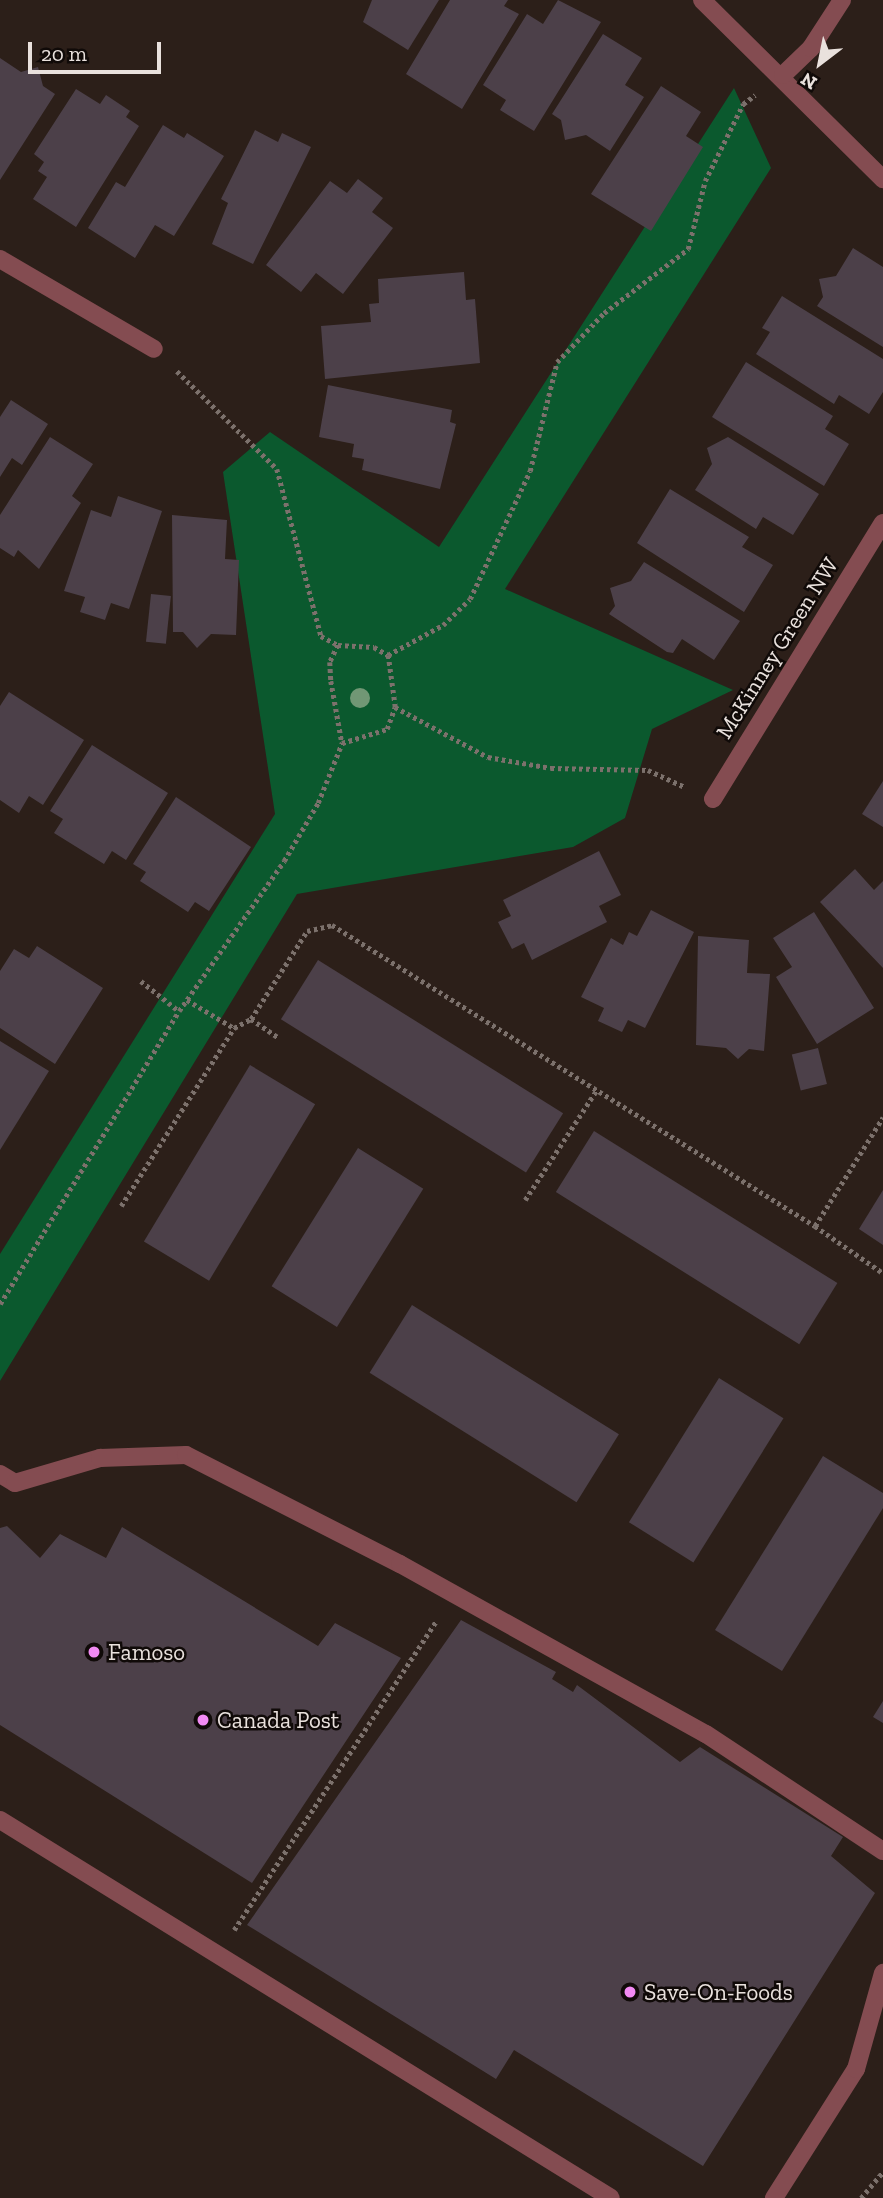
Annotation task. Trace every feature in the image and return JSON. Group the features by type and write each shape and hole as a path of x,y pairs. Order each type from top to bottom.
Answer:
{"street":[{"path":"702,0 783,75 883,179"},
{"path":"783,75 811,48 842,0"},
{"path":"0,259 154,349"},
{"name":"McKinney Green NW","path":"713,799 883,523"},
{"path":"8,1478 100,1458 186,1455 453,1594 706,1734 883,1851"},
{"path":"0,1820 611,2198"},
{"path":"774,2198 856,2068 883,1973"}],"path":[{"path":"388,655 443,625 470,599 530,471 557,362 604,313 688,249 705,181 743,104 783,75"},
{"path":"154,349 277,469 321,636 338,645 374,647 388,655"},
{"path":"0,1304 179,1011 284,861 318,803 342,743 336,731 331,671 338,645"},
{"path":"342,743 387,729 395,707 388,655"},
{"path":"395,707 488,757 551,768 648,770 713,799"},
{"path":"121,1206 234,1028 251,1019 307,931 332,925 815,1226 883,1273"},
{"path":"141,981 179,1011"},
{"path":"187,1000 234,1028"},
{"path":"251,1019 278,1037"},
{"path":"525,1200 596,1091"},
{"path":"815,1226 883,1117"},
{"path":"222,1958 453,1594"},
{"path":"861,2198 883,2172"}],"green space":[{"path":"734,88 771,168 505,589 733,690 652,729 625,818 573,847 297,894 0,1381 0,1254 275,814 223,472 270,432 439,547"}],"building":[{"path":"372,0 439,0 408,50 363,22"},
{"path":"450,0 508,0 504,6 519,14 462,109 406,74"},
{"path":"558,0 601,22 534,131 500,110 506,100 483,85 527,14 543,24"},
{"path":"603,34 642,58 625,85 644,97 610,151 586,135 565,140 561,120 552,114"},
{"path":"0,58 21,72 38,67 43,86 55,94 0,180"},
{"path":"661,86 701,112 686,136 703,147 651,231 591,194"},
{"path":"76,89 100,104 106,95 130,111 126,117 139,126 76,227 33,199 47,177 38,171 44,162 34,154"},
{"path":"163,125 184,138 187,133 224,156 174,236 155,225 135,258 88,228 116,182 125,187"},
{"path":"255,130 278,142 282,133 311,147 253,264 212,244 228,203 221,199"},
{"path":"358,179 383,198 372,212 393,228 343,294 316,273 301,292 266,265 330,181 347,193"},
{"path":"853,248 883,267 883,347 817,306 823,297 819,279 836,276"},
{"path":"464,272 466,300 475,299 480,363 325,379 321,326 371,322 369,304 379,303 378,279"},
{"path":"782,296 883,359 883,392 869,414 839,395 834,404 756,354 770,332 762,328"},
{"path":"746,362 833,416 825,429 849,444 824,486 712,417"},
{"path":"328,385 452,410 450,422 456,424 440,489 362,470 364,459 352,457 354,444 319,437"},
{"path":"11,400 48,424 22,465 12,458 0,477 0,417"},
{"path":"50,437 93,464 72,496 81,503 39,569 18,550 14,557 0,548 0,515"},
{"path":"728,437 819,494 793,535 763,517 756,529 695,490 712,464 707,448"},
{"path":"670,489 749,537 742,547 773,565 744,612 637,543"},
{"path":"118,496 162,511 129,609 111,603 105,620 80,612 85,597 64,591 91,510 111,517"},
{"path":"172,515 227,520 225,559 239,560 236,635 211,634 197,648 183,632 173,632"},
{"path":"644,562 740,621 714,660 682,639 673,653 667,652 609,614 615,606 610,588 631,581"},
{"path":"151,594 171,596 166,644 146,642"},
{"path":"9,692 84,740 43,805 29,796 19,813 0,800 0,706"},
{"path":"92,745 168,793 126,860 112,851 104,864 54,833 63,819 50,811"},
{"path":"883,781 883,827 862,814"},
{"path":"176,797 251,847 209,911 195,902 188,912 140,881 146,872 133,864"},
{"path":"599,851 621,895 599,906 607,922 532,960 524,943 512,949 498,922 511,916 503,900"},
{"path":"855,869 874,890 883,881 883,968 820,902"},
{"path":"651,910 694,932 645,1028 628,1020 622,1032 598,1021 604,1008 581,997 611,938 623,945 629,932 637,936"},
{"path":"814,912 874,1008 817,1044 776,977 792,967 773,938"},
{"path":"698,936 749,940 747,973 770,974 764,1051 749,1049 738,1059 726,1048 696,1045"},
{"path":"37,946 103,988 55,1064 0,1028 0,971 14,949 29,958"},
{"path":"318,960 563,1113 526,1173 281,1019"},
{"path":"0,1041 49,1071 0,1150"},
{"path":"818,1048 827,1084 801,1090 792,1055"},
{"path":"250,1065 315,1104 209,1281 144,1242"},
{"path":"594,1131 837,1283 799,1344 556,1192"},
{"path":"358,1148 423,1189 337,1327 272,1286"},
{"path":"883,1190 883,1245 859,1229"},
{"path":"412,1305 619,1434 577,1502 370,1373"},
{"path":"719,1378 783,1418 693,1562 629,1522"},
{"path":"823,1456 883,1493 883,1508 782,1671 715,1630"},
{"path":"7,1526 40,1558 60,1534 106,1558 122,1527 318,1646 335,1623 401,1658 252,1883 0,1725 0,1528"},
{"path":"461,1620 556,1672 552,1679 573,1692 577,1685 680,1762 700,1747 843,1837 831,1856 875,1893 703,2166 514,2050 496,2079 247,1925"},
{"path":"883,1701 883,1723 873,1717"}],"place":[{"name":"Famoso","path":"94,1652"},
{"name":"Canada Post","path":"203,1720"},
{"name":"Save-On-Foods","path":"630,1992"}]}
